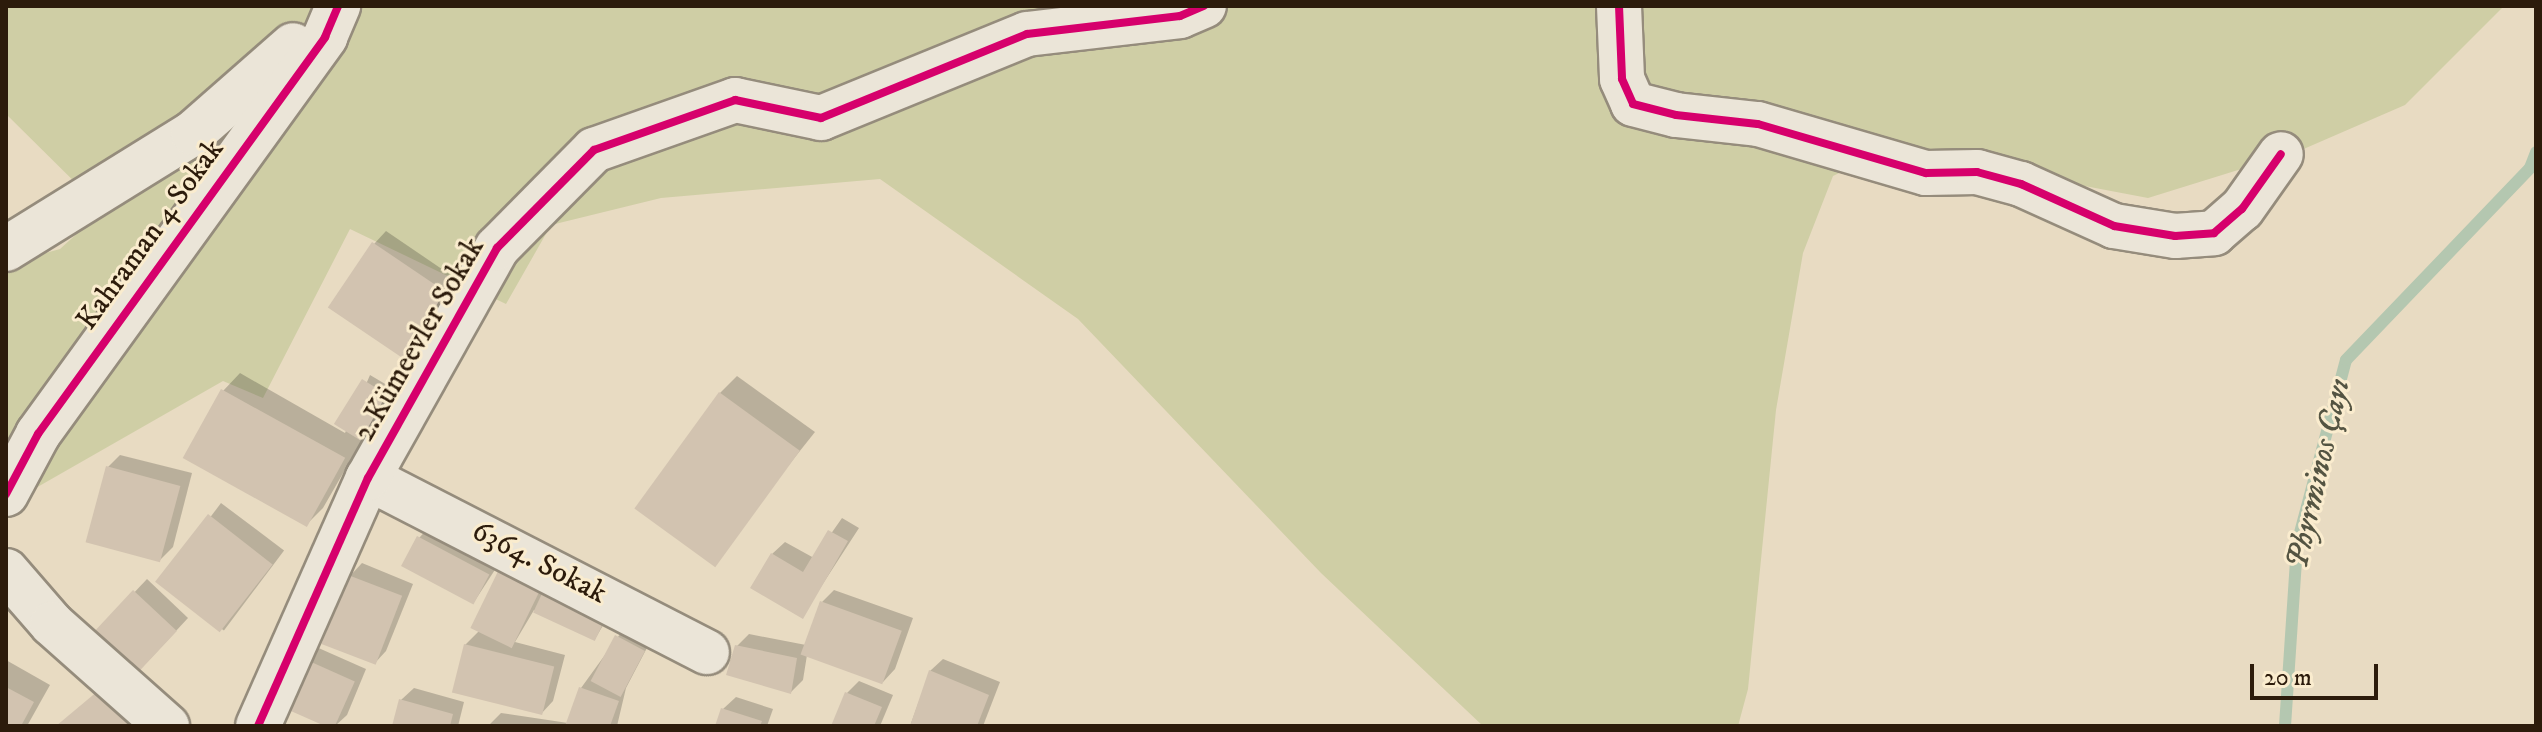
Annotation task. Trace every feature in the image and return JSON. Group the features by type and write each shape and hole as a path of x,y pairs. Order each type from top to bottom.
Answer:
{"street":[{"path":"6,249 193,133 267,73 331,6"},
{"name":"Kahraman 4 Sokak","path":"6,494 38,434 325,37 338,6"},
{"name":"2.Kümeevler Sokak","path":"258,726 368,478 497,248 594,150 735,100 821,118 1027,34 1180,16 1204,6"},
{"path":"1619,6 1622,79 1633,104 1676,115 1758,124 1926,173 1977,172 2021,184 2114,226 2175,236 2214,233 2242,209 2281,154"},
{"name":"6364. Sokak","path":"368,478 707,652"},
{"path":"6,571 52,624 167,726"}],"green space":[{"path":"6,6 2504,6 2405,105 2299,151 2148,198 1889,149 1833,176 1803,253 1776,410 1748,689 1738,726 1483,726 1321,573 1078,319 880,179 661,198 551,225 506,304 350,229 263,398 223,381 6,505 6,264 60,249 103,210 6,114"}],"building":[{"path":"372,242 447,293 403,358 328,307"},
{"path":"362,379 388,395 360,440 334,424"},
{"path":"221,389 345,458 307,527 183,458"},
{"path":"719,392 800,451 715,567 634,508"},
{"path":"106,466 180,486 160,562 86,542"},
{"path":"208,514 273,564 220,632 155,582"},
{"path":"828,530 848,541 803,619 750,588 771,553 803,572"},
{"path":"417,536 489,574 473,605 401,566"},
{"path":"505,557 546,577 512,648 470,628"},
{"path":"348,575 402,596 376,665 321,644"},
{"path":"545,587 607,616 595,641 533,612"},
{"path":"133,590 177,631 138,673 94,632"},
{"path":"820,601 902,631 882,684 801,655"},
{"path":"615,635 645,651 621,697 591,681"},
{"path":"464,644 554,666 542,715 452,693"},
{"path":"735,645 797,658 791,694 726,675"},
{"path":"300,657 355,681 335,726 325,726 278,705"},
{"path":"929,670 989,695 977,726 910,726"},
{"path":"105,685 138,726 56,726"},
{"path":"6,687 34,702 21,726 6,726"},
{"path":"579,687 619,701 610,726 565,726"},
{"path":"845,692 882,707 874,726 831,726"},
{"path":"399,699 453,714 450,726 392,726"},
{"path":"721,708 762,721 760,726 715,726"}],"waterway":[{"name":"Phyrminos Çayı","path":"2285,726 2297,544 2346,360 2530,168 2536,152"}],"cycle path":[{"path":"6,494 38,434 325,37 338,6"},
{"path":"258,726 368,478 497,248 594,150 735,100 821,118 1027,34 1180,16 1204,6"},
{"path":"1619,6 1622,79 1633,104 1676,115 1758,124 1926,173 1977,172 2021,184 2114,226 2175,236 2214,233 2242,209 2281,154"}]}
